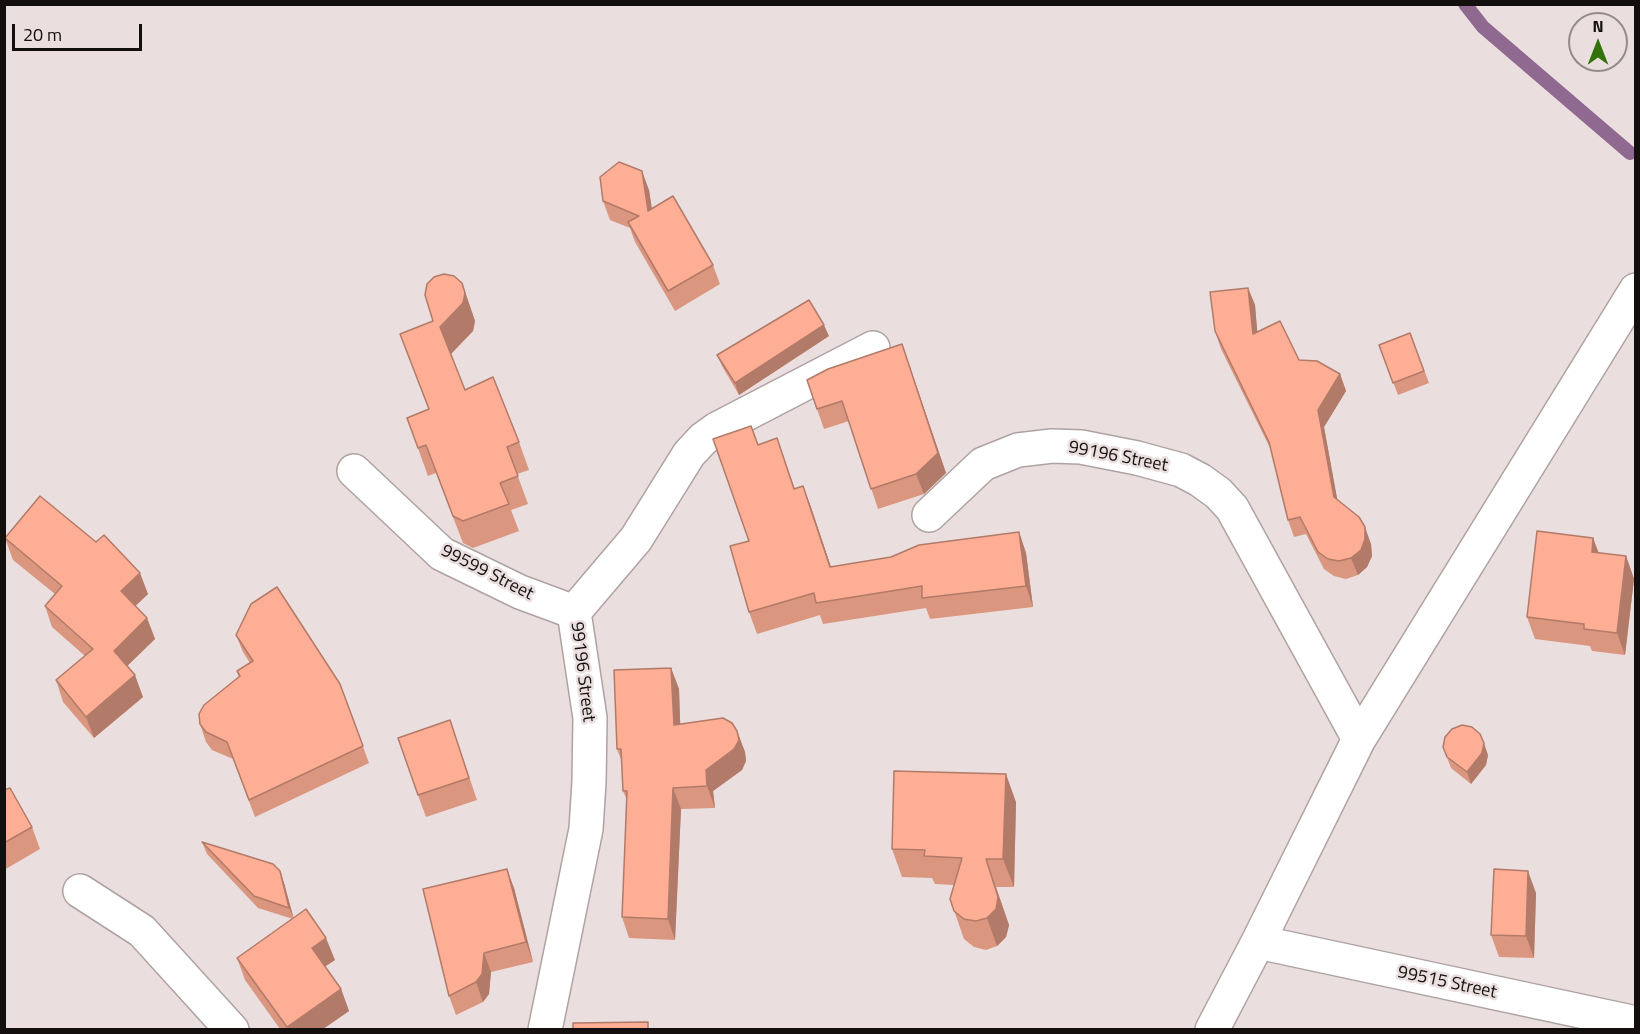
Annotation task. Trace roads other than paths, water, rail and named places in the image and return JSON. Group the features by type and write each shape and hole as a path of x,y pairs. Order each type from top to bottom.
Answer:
{"street":[{"path":"1212,1029 1359,740 1635,290"},
{"name":"99196 Street","path":"545,1029 586,829 590,718 574,612 636,539 689,454 703,439 717,429 873,348"},
{"name":"99196 Street","path":"929,515 983,464 1017,450 1052,446 1081,447 1137,458 1181,470 1218,493 1232,508 1359,740"},
{"name":"99599 Street","path":"354,471 442,554 520,592 574,612"},
{"path":"80,891 142,931 232,1029"},
{"name":"99515 Street","path":"1258,942 1635,1023"}],"waterway":[{"path":"1465,4 1483,27 1630,153"}]}
